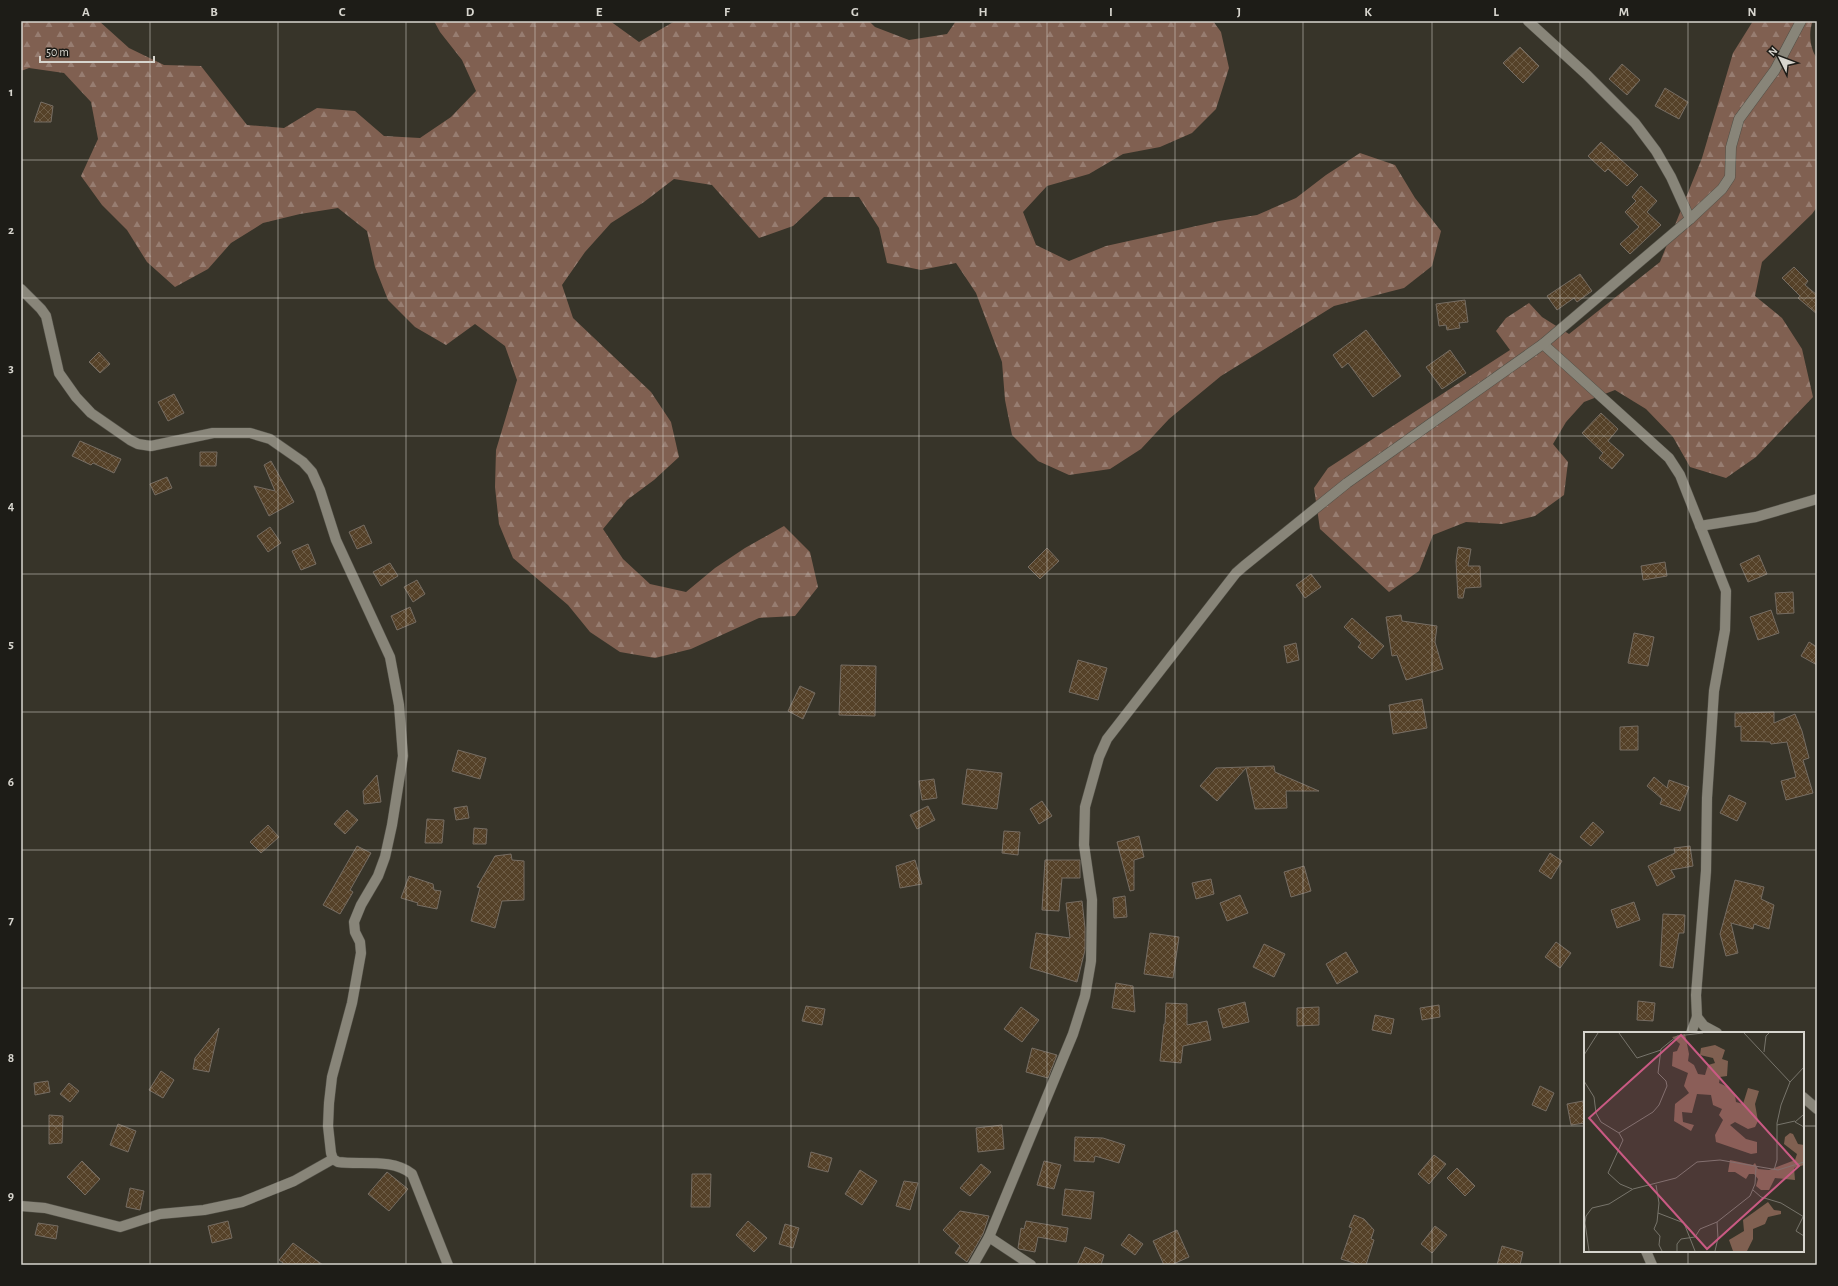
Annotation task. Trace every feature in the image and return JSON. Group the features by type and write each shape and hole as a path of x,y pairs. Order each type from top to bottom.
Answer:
{"street":[{"path":"1528,21 1587,75 1635,123 1656,151 1671,177 1690,219"},
{"path":"974,1265 989,1237 1073,1034 1085,996 1091,961 1092,900 1084,845 1085,807 1099,757 1107,739 1236,573 1347,483 1543,344 1690,219 1722,189 1730,178 1731,147 1739,119 1775,70 1801,21"},
{"path":"21,289 46,316 59,373 76,397 90,413 130,440 138,444 151,446 213,433 250,433 270,439 303,462 312,472 316,480 336,540 390,657 399,705 403,756 392,826 385,857 378,876 361,905 354,922 355,932 360,942 361,952 352,1003 332,1077 328,1126 333,1158 338,1162 348,1164 376,1163 388,1165 405,1170 412,1174 448,1265"},
{"path":"1543,344 1668,458 1680,475 1726,591 1727,606 1725,630 1714,691 1707,798 1706,871 1696,972 1697,1017 1691,1032"},
{"path":"1700,526 1756,518 1817,499"},
{"path":"1697,1017 1704,1026 1715,1032"},
{"path":"1804,1099 1817,1109"},
{"path":"21,1206 60,1211 120,1227 160,1214 204,1210 242,1202 294,1181 333,1158"},
{"path":"989,1237 1031,1265"},
{"path":"1646,1252 1652,1265"}],"green space":[{"path":"21,21 99,21 129,48 164,65 201,66 247,125 284,128 317,108 355,111 384,136 420,138 451,117 476,91 462,60 440,32 434,21 610,21 639,42 675,21 869,21 875,27 909,40 947,34 956,21 1213,21 1221,32 1229,68 1216,109 1192,133 1160,147 1123,154 1089,174 1047,186 1023,212 1036,245 1069,261 1106,246 1219,221 1257,215 1296,198 1326,175 1360,153 1395,165 1415,198 1441,231 1432,266 1404,288 1334,306 1221,376 1169,419 1141,449 1110,469 1069,475 1038,461 1012,435 1005,400 1002,362 976,293 956,263 921,270 887,263 879,228 859,197 824,197 793,226 759,238 712,185 674,179 644,202 611,223 585,252 562,285 573,318 651,392 671,422 679,457 654,480 627,500 603,529 623,559 650,584 686,592 715,568 745,548 784,526 810,552 818,587 795,616 759,618 691,649 655,658 620,652 590,632 568,605 513,558 499,524 495,487 496,450 517,380 505,346 475,324 446,345 415,327 388,300 375,267 367,231 338,208 300,214 263,223 231,243 208,269 175,287 147,262 127,230 102,205 81,176 98,139 91,102 64,73 29,68 21,71"},
{"path":"1753,21 1813,21 1811,25 1810,40 1817,58 1817,207 1812,214 1762,262 1755,296 1782,318 1802,349 1813,397 1756,457 1726,478 1690,467 1673,437 1646,409 1615,390 1584,402 1566,422 1553,444 1568,462 1564,495 1535,516 1502,524 1466,522 1433,535 1419,571 1389,592 1320,529 1314,488 1328,468 1510,350 1496,331 1506,318 1529,303 1542,317 1569,334 1660,262 1702,158 1733,53"}],"building":[{"path":"1520,47 1539,66 1523,83 1503,63"},
{"path":"1622,64 1640,80 1627,95 1609,79"},
{"path":"1665,88 1688,102 1679,119 1655,106"},
{"path":"41,102 53,106 51,122 34,122"},
{"path":"1601,142 1638,175 1627,186 1608,169 1605,172 1588,156"},
{"path":"1641,186 1657,201 1647,212 1661,225 1630,254 1620,244 1639,227 1625,212 1636,201 1632,197"},
{"path":"1794,267 1808,281 1805,285 1817,295 1817,314 1798,298 1800,296 1782,278"},
{"path":"1580,274 1592,291 1577,302 1574,298 1557,310 1547,296"},
{"path":"1465,300 1468,322 1459,323 1460,328 1447,330 1446,325 1439,326 1436,304"},
{"path":"1366,330 1401,376 1373,397 1348,363 1342,368 1333,355"},
{"path":"1450,350 1466,373 1442,389 1426,367"},
{"path":"99,352 110,364 100,373 89,362"},
{"path":"174,394 184,413 168,421 158,402"},
{"path":"1601,413 1618,429 1608,441 1624,455 1612,469 1599,458 1603,453 1582,433"},
{"path":"80,441 121,459 114,473 93,463 91,465 72,456"},
{"path":"200,452 217,452 216,466 200,466"},
{"path":"271,461 294,502 269,516 254,486 275,491 264,465"},
{"path":"167,477 172,488 155,495 150,484"},
{"path":"364,525 372,543 357,549 349,532"},
{"path":"270,527 281,543 268,552 257,536"},
{"path":"308,544 316,564 301,570 292,551"},
{"path":"1458,547 1471,549 1468,566 1480,566 1481,587 1465,588 1463,598 1458,598 1456,561"},
{"path":"1047,548 1059,561 1040,579 1028,567"},
{"path":"1759,555 1767,574 1748,582 1740,564"},
{"path":"1665,562 1667,576 1643,580 1641,566"},
{"path":"390,563 398,576 381,586 373,572"},
{"path":"1311,574 1321,587 1305,598 1296,585"},
{"path":"417,580 425,594 413,602 404,587"},
{"path":"1793,592 1794,613 1777,614 1775,593"},
{"path":"410,607 416,622 397,630 391,616"},
{"path":"1771,610 1779,633 1758,640 1750,617"},
{"path":"1401,615 1402,621 1437,626 1435,642 1443,669 1406,680 1397,655 1392,656 1386,617"},
{"path":"1352,618 1384,646 1372,659 1358,647 1361,643 1344,627"},
{"path":"1634,633 1654,637 1648,666 1628,663"},
{"path":"1809,642 1817,647 1817,665 1801,656"},
{"path":"1296,643 1299,660 1287,663 1284,646"},
{"path":"1078,660 1107,668 1098,700 1069,692"},
{"path":"841,665 876,666 875,716 839,715"},
{"path":"800,686 815,693 803,719 788,711"},
{"path":"1422,699 1427,728 1393,734 1389,705"},
{"path":"1774,712 1774,723 1795,714 1802,731 1809,758 1803,760 1813,793 1786,800 1781,781 1796,777 1787,742 1771,744 1770,742 1741,741 1741,726 1735,727 1735,713"},
{"path":"1638,726 1638,750 1620,750 1620,727"},
{"path":"458,750 486,758 480,779 452,771"},
{"path":"1274,766 1275,772 1319,791 1286,791 1287,808 1255,809 1246,768 1217,801 1200,786 1216,768"},
{"path":"967,769 1002,773 997,809 962,804"},
{"path":"377,775 381,802 364,804 363,791"},
{"path":"1654,777 1667,788 1669,780 1689,787 1680,811 1660,804 1662,799 1647,786"},
{"path":"934,779 937,798 922,800 919,781"},
{"path":"1729,795 1746,803 1737,821 1720,813"},
{"path":"1042,801 1052,816 1039,824 1030,809"},
{"path":"467,806 469,818 456,820 454,808"},
{"path":"928,806 935,820 917,829 910,815"},
{"path":"347,810 358,820 345,834 334,824"},
{"path":"427,819 444,820 442,843 425,843"},
{"path":"1593,822 1604,832 1591,846 1580,837"},
{"path":"268,825 279,837 261,853 250,842"},
{"path":"474,828 487,829 486,844 473,844"},
{"path":"1004,831 1020,832 1018,855 1002,853"},
{"path":"1139,836 1144,857 1134,860 1134,890 1130,891 1117,842"},
{"path":"357,846 371,853 350,890 353,892 340,914 323,905"},
{"path":"1690,846 1693,866 1671,870 1675,877 1657,886 1648,866 1675,853 1674,848"},
{"path":"1550,853 1562,861 1551,879 1539,871"},
{"path":"511,854 512,860 524,861 524,900 502,901 495,928 471,921 480,888 477,887 495,856"},
{"path":"915,860 922,884 900,888 896,866"},
{"path":"1045,860 1080,860 1080,878 1062,878 1059,911 1042,910"},
{"path":"1304,866 1311,891 1291,897 1284,872"},
{"path":"409,876 433,884 434,890 441,891 437,909 417,905 418,903 401,898"},
{"path":"1211,879 1214,894 1196,899 1192,883"},
{"path":"1735,880 1764,887 1761,899 1774,905 1769,929 1754,924 1753,929 1731,923 1738,953 1726,956 1720,934"},
{"path":"1240,895 1248,913 1227,921 1220,903"},
{"path":"1125,896 1127,917 1114,918 1113,898"},
{"path":"1082,901 1085,928 1085,950 1077,982 1030,968 1036,933 1070,938 1066,903"},
{"path":"1634,902 1640,920 1617,928 1611,910"},
{"path":"1663,914 1685,915 1684,933 1679,933 1673,968 1660,966"},
{"path":"1150,933 1179,937 1173,978 1144,974"},
{"path":"1556,942 1571,953 1560,968 1545,957"},
{"path":"1264,944 1285,954 1274,977 1253,967"},
{"path":"1346,952 1358,972 1337,984 1326,964"},
{"path":"1116,983 1133,986 1135,1012 1112,1008"},
{"path":"1638,1001 1655,1003 1653,1021 1637,1020"},
{"path":"1245,1002 1249,1022 1223,1028 1218,1009"},
{"path":"1166,1003 1187,1004 1187,1025 1207,1021 1211,1040 1183,1046 1181,1063 1160,1061"},
{"path":"1439,1005 1440,1017 1422,1020 1420,1008"},
{"path":"806,1006 825,1009 822,1025 802,1021"},
{"path":"1021,1007 1039,1020 1022,1042 1004,1029"},
{"path":"1319,1007 1319,1025 1297,1026 1297,1008"},
{"path":"1375,1015 1394,1019 1391,1034 1372,1030"},
{"path":"219,1028 209,1072 193,1069 195,1058"},
{"path":"1032,1048 1057,1055 1048,1078 1026,1072"},
{"path":"161,1071 174,1080 163,1098 149,1090"},
{"path":"48,1081 50,1092 35,1095 34,1083"},
{"path":"69,1083 79,1091 70,1102 60,1094"},
{"path":"1540,1086 1554,1093 1546,1111 1532,1105"},
{"path":"1583,1101 1584,1123 1571,1125 1567,1104"},
{"path":"49,1115 63,1116 62,1143 49,1144"},
{"path":"118,1124 136,1131 128,1152 110,1145"},
{"path":"1002,1125 1004,1149 978,1152 976,1128"},
{"path":"1075,1137 1103,1138 1125,1145 1119,1163 1095,1156 1094,1162 1074,1161"},
{"path":"811,1152 832,1158 828,1172 808,1167"},
{"path":"1434,1155 1446,1164 1429,1184 1418,1174"},
{"path":"82,1161 100,1179 85,1195 67,1177"},
{"path":"1044,1161 1061,1165 1054,1189 1037,1185"},
{"path":"981,1164 991,1172 970,1196 960,1188"},
{"path":"1457,1168 1475,1186 1465,1196 1447,1178"},
{"path":"860,1170 877,1181 862,1205 845,1194"},
{"path":"387,1172 408,1189 389,1211 368,1194"},
{"path":"692,1174 711,1174 710,1207 691,1207"},
{"path":"904,1181 918,1183 910,1210 896,1206"},
{"path":"130,1188 144,1191 140,1210 126,1207"},
{"path":"1065,1189 1094,1192 1091,1219 1062,1215"},
{"path":"960,1211 989,1216 983,1234 967,1262 955,1253 960,1246 943,1230"},
{"path":"1354,1215 1364,1219 1374,1230 1371,1239 1374,1240 1366,1265 1360,1265 1341,1259 1352,1228 1349,1227"},
{"path":"228,1221 232,1238 212,1243 208,1226"},
{"path":"748,1221 767,1238 754,1252 736,1235"},
{"path":"1026,1221 1068,1228 1066,1242 1038,1237 1035,1252 1019,1249 1021,1228 1024,1229"},
{"path":"38,1223 58,1226 56,1239 35,1235"},
{"path":"785,1224 799,1228 793,1248 779,1244"},
{"path":"1435,1226 1447,1235 1432,1253 1421,1244"},
{"path":"1177,1230 1189,1257 1171,1265 1164,1265 1153,1241"},
{"path":"1129,1234 1143,1244 1135,1255 1121,1245"},
{"path":"293,1243 323,1265 286,1265 279,1260"},
{"path":"1502,1246 1523,1252 1520,1265 1497,1265"},
{"path":"1085,1247 1104,1255 1101,1265 1077,1265"}]}
